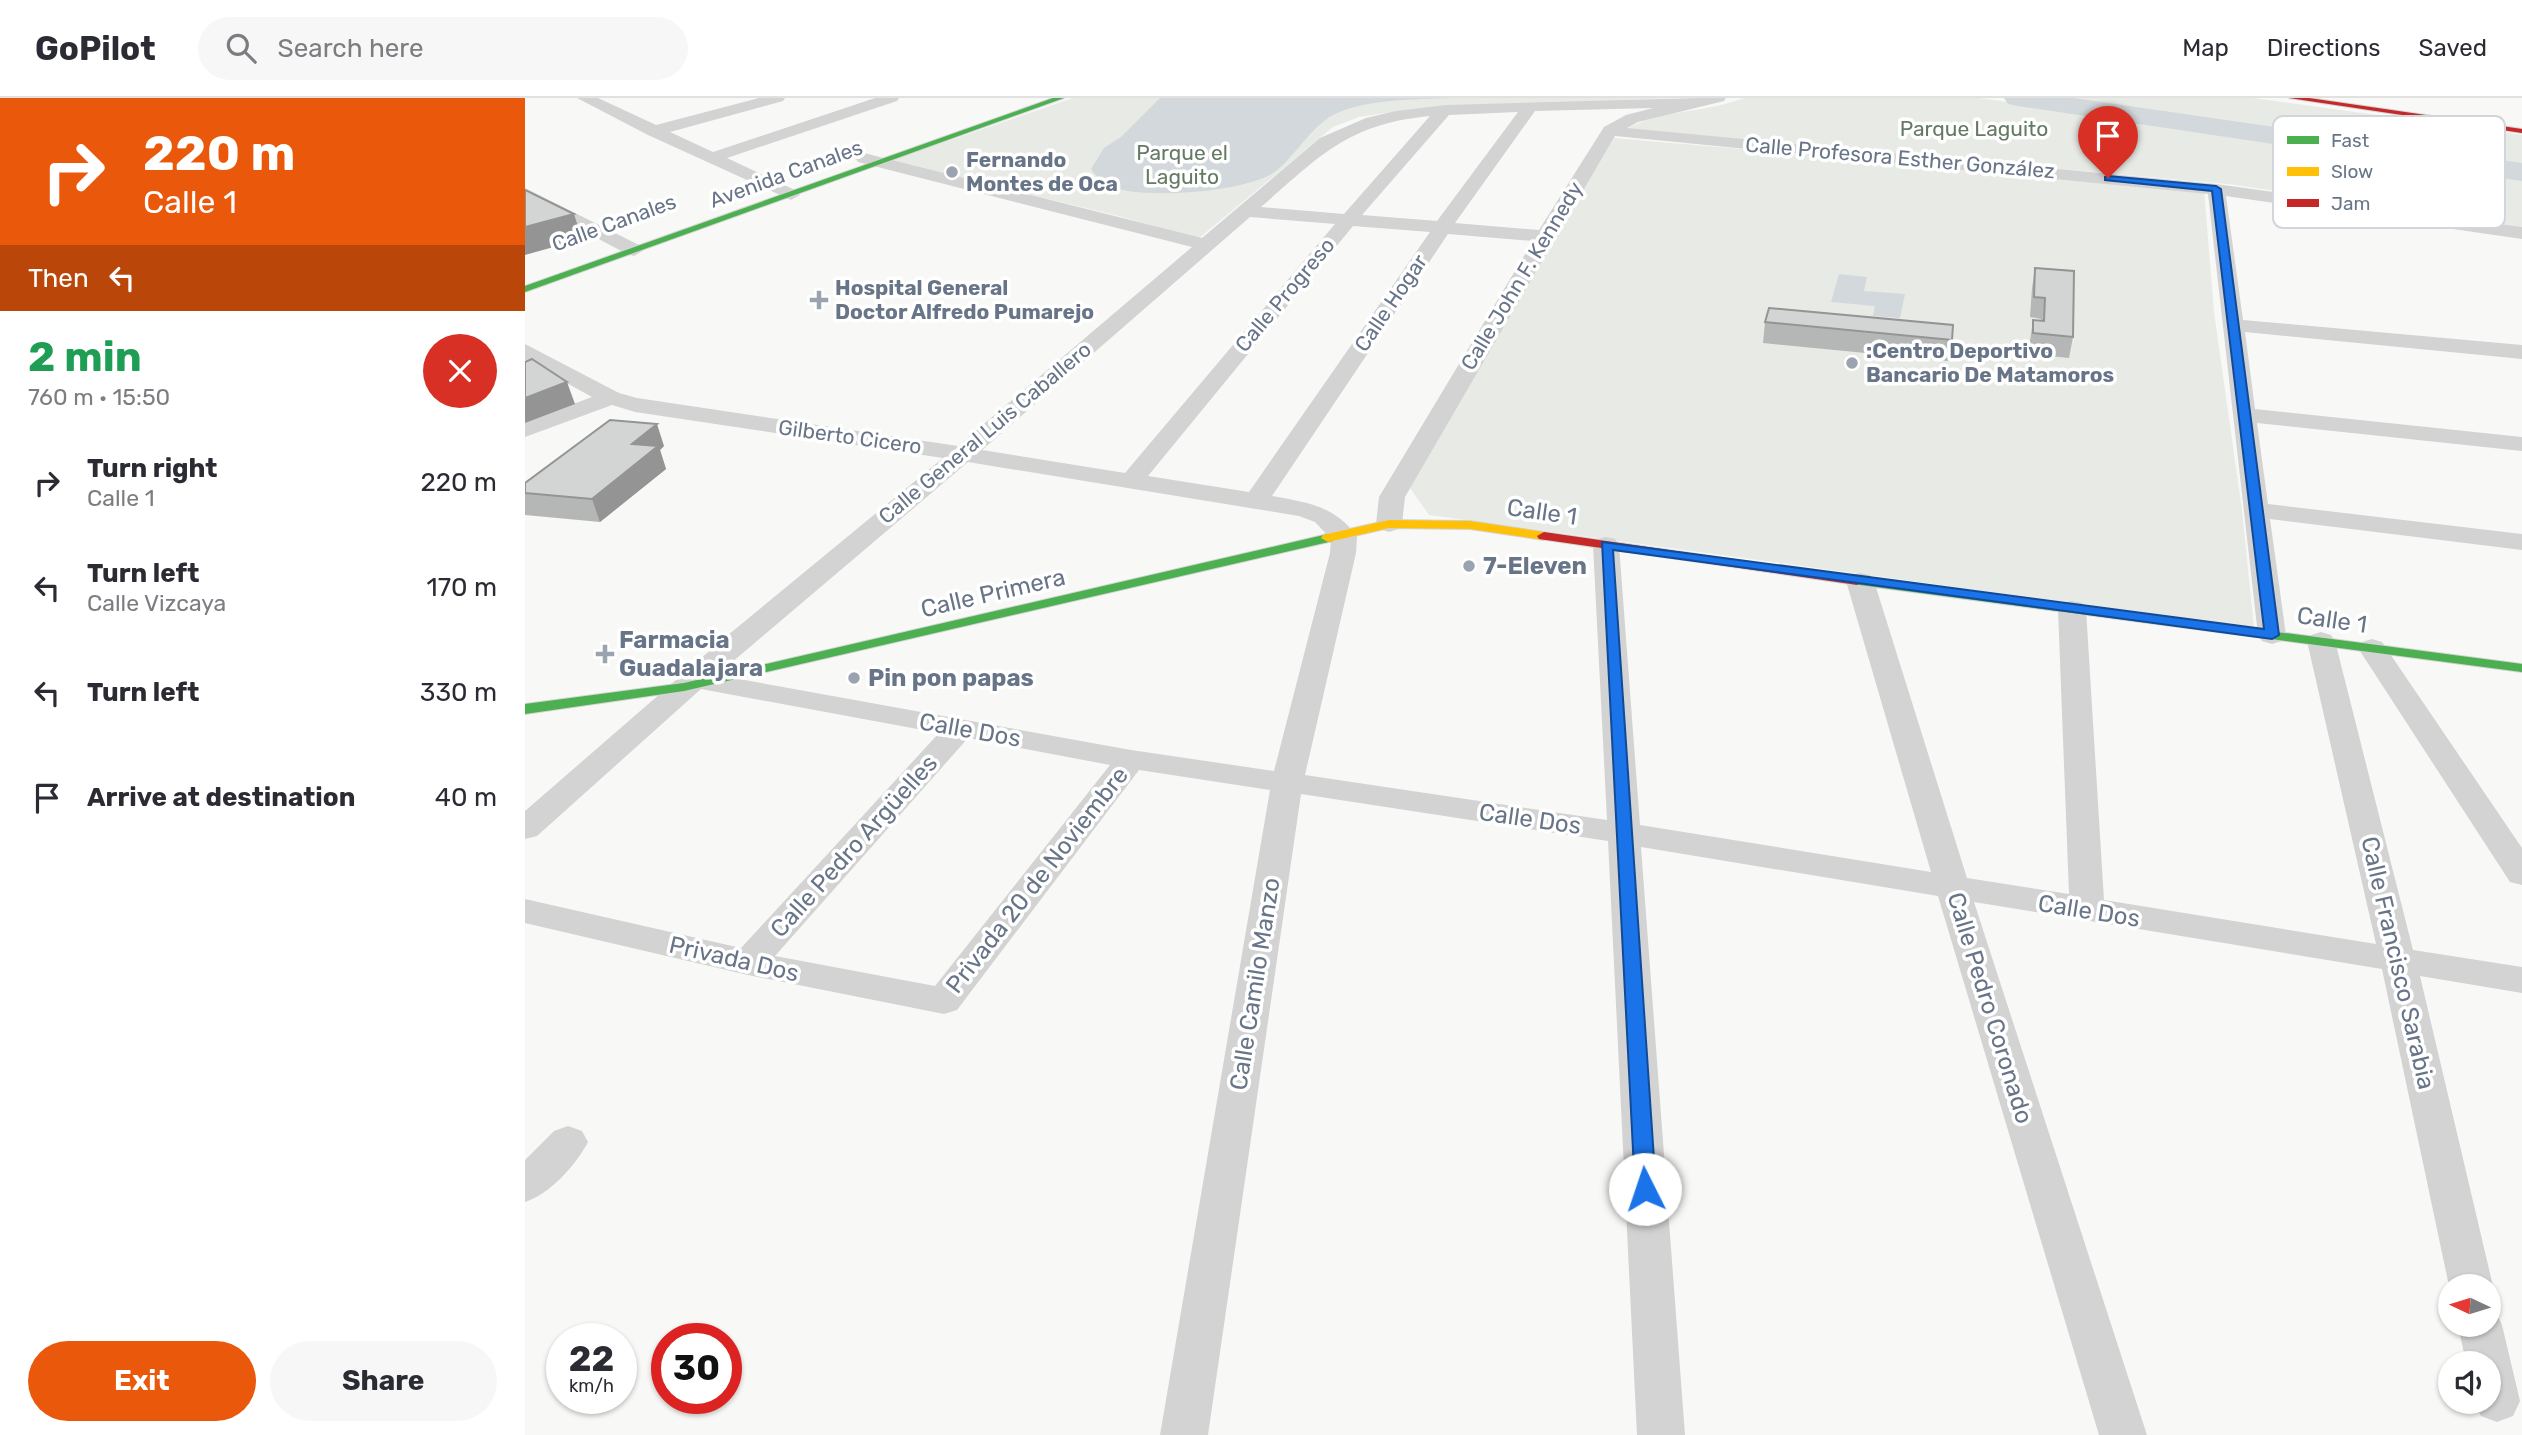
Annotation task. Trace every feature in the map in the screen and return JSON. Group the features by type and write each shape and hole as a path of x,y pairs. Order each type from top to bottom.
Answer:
{"street":[{"path":"591,101 622,98"},
{"path":"655,131 777,98"},
{"path":"712,158 891,98"},
{"name":"Calle Canales","path":"525,278 626,247 873,160 1034,98"},
{"name":"Avenida Canales","path":"873,160 1060,98"},
{"path":"1610,131 1632,118 1719,98"},
{"path":"2293,98 2446,116"},
{"path":"2338,98 2429,116"},
{"path":"591,101 784,191"},
{"name":"Calle General Luis Caballero","path":"525,829 1326,142 1347,129 1382,118 1443,111 1634,102 1688,105"},
{"name":"Calle Hogar","path":"1255,502 1442,228 1530,107"},
{"name":"Calle Progreso","path":"1131,481 1347,220 1443,111"},
{"name":"Calle Profesora Esther González","path":"1610,131 2216,189 2273,197"},
{"name":"Calle John F. Kennedy","path":"1389,524 1392,497 1545,236 1610,131"},
{"path":"873,160 1206,245"},
{"path":"2216,189 2272,635"},
{"path":"525,193 626,247"},
{"path":"1245,211 1545,236"},
{"name":"Calle Profesora Esther González","path":"2487,228 2522,233"},
{"path":"525,289 626,247"},
{"path":"2234,330 2522,352"},
{"path":"2234,330 2522,362"},
{"name":"Gilberto Cicero","path":"525,351 611,398 635,405 1305,509 1324,517 1344,537"},
{"path":"525,430 611,398"},
{"path":"2245,415 2522,444"},
{"path":"2257,510 2522,542"},
{"name":"Calle Primera","path":"525,709 694,684 1344,537 1389,524 1471,525"},
{"name":"Calle 1","path":"1471,525 1860,581 2522,668"},
{"name":"Calle Camilo Manzo","path":"1184,1435 1287,783 1343,553 1344,537"},
{"path":"1606,545 1661,1435"},
{"name":"Calle Pedro Coronado","path":"1860,581 2123,1435"},
{"path":"2072,609 2087,911"},
{"name":"Calle Francisco Sarabia","path":"2321,641 2398,961 2468,1274"},
{"path":"2372,648 2522,874"},
{"name":"Calle Dos","path":"694,684 1131,759 1622,833 2522,980"},
{"name":"Calle Pedro Argüelles","path":"748,963 960,729"},
{"name":"Privada 20 de Noviembre","path":"944,1000 1131,759"},
{"name":"Privada Dos","path":"525,911 748,963 879,990 944,1000"},
{"path":"525,1185 568,1142"}],"green space":[{"name":"Parque el Laguito","path":"1073,98 1674,98 1399,111 1359,117 1333,127 1198,239 1119,216 890,161"},
{"name":"Parque Laguito","path":"1744,98 1979,98 2273,138 2273,191 2228,184 1625,130 1653,118"},
{"path":"2047,98 2254,98 2384,116 2273,116 2273,131"},
{"path":"2505,133 2522,135 2522,168 2505,165"},
{"name":":Centro Deportivo Bancario De Matamoros","path":"1614,138 2204,189 2214,312 2242,510 2254,628 1429,515 1410,488"},
{"name":"Parque Laguito","path":"2505,171 2522,174 2522,227 2505,225"}],"shaded area":[{"path":"1160,98 1453,98 1391,101 1346,109 1318,126 1276,171 1244,184 1198,192 1150,193 1115,188 1104,183 1091,169 1104,148 1121,137"},
{"path":"1839,274 1867,277 1864,291 1905,294 1900,318 1873,316 1875,306 1831,302"}],"building":[{"path":"525,190 574,214 525,227"},
{"path":"2035,268 2074,271 2073,337 2033,333 2033,320 2044,321 2045,298 2034,297"},
{"path":"1769,308 1953,325 1952,340 1765,322"},
{"path":"532,359 567,382 525,398 525,362"},
{"path":"610,420 657,424 632,444 658,446 592,499 525,493 525,483"}],"waterway":[{"path":"2018,98 2273,135"},
{"path":"2505,170 2522,172"}],"traffic: fast":[{"path":"525,289 1060,98"},
{"path":"525,709 684,687 1328,538"},
{"path":"1857,581 2522,668"}],"traffic: slow":[{"path":"1328,538 1389,524 1470,525 1544,536"}],"traffic: jam":[{"path":"2293,98 2418,116"},
{"path":"2505,129 2522,131"},
{"path":"1544,536 1857,581"}],"place":[{"name":"Fernando Montes de Oca","path":"952,172"},
{"name":"Hospital General Doctor Alfredo Pumarejo","path":"819,300"},
{"name":":Centro Deportivo Bancario De Matamoros","path":"1852,363"},
{"name":"7-Eleven","path":"1469,566"},
{"name":"Farmacia Guadalajara","path":"605,654"},
{"name":"Pin pon papas","path":"854,678"}],"route":[{"path":"1645,1189 1606,545 2272,635 2216,189 2108,178"}]}
